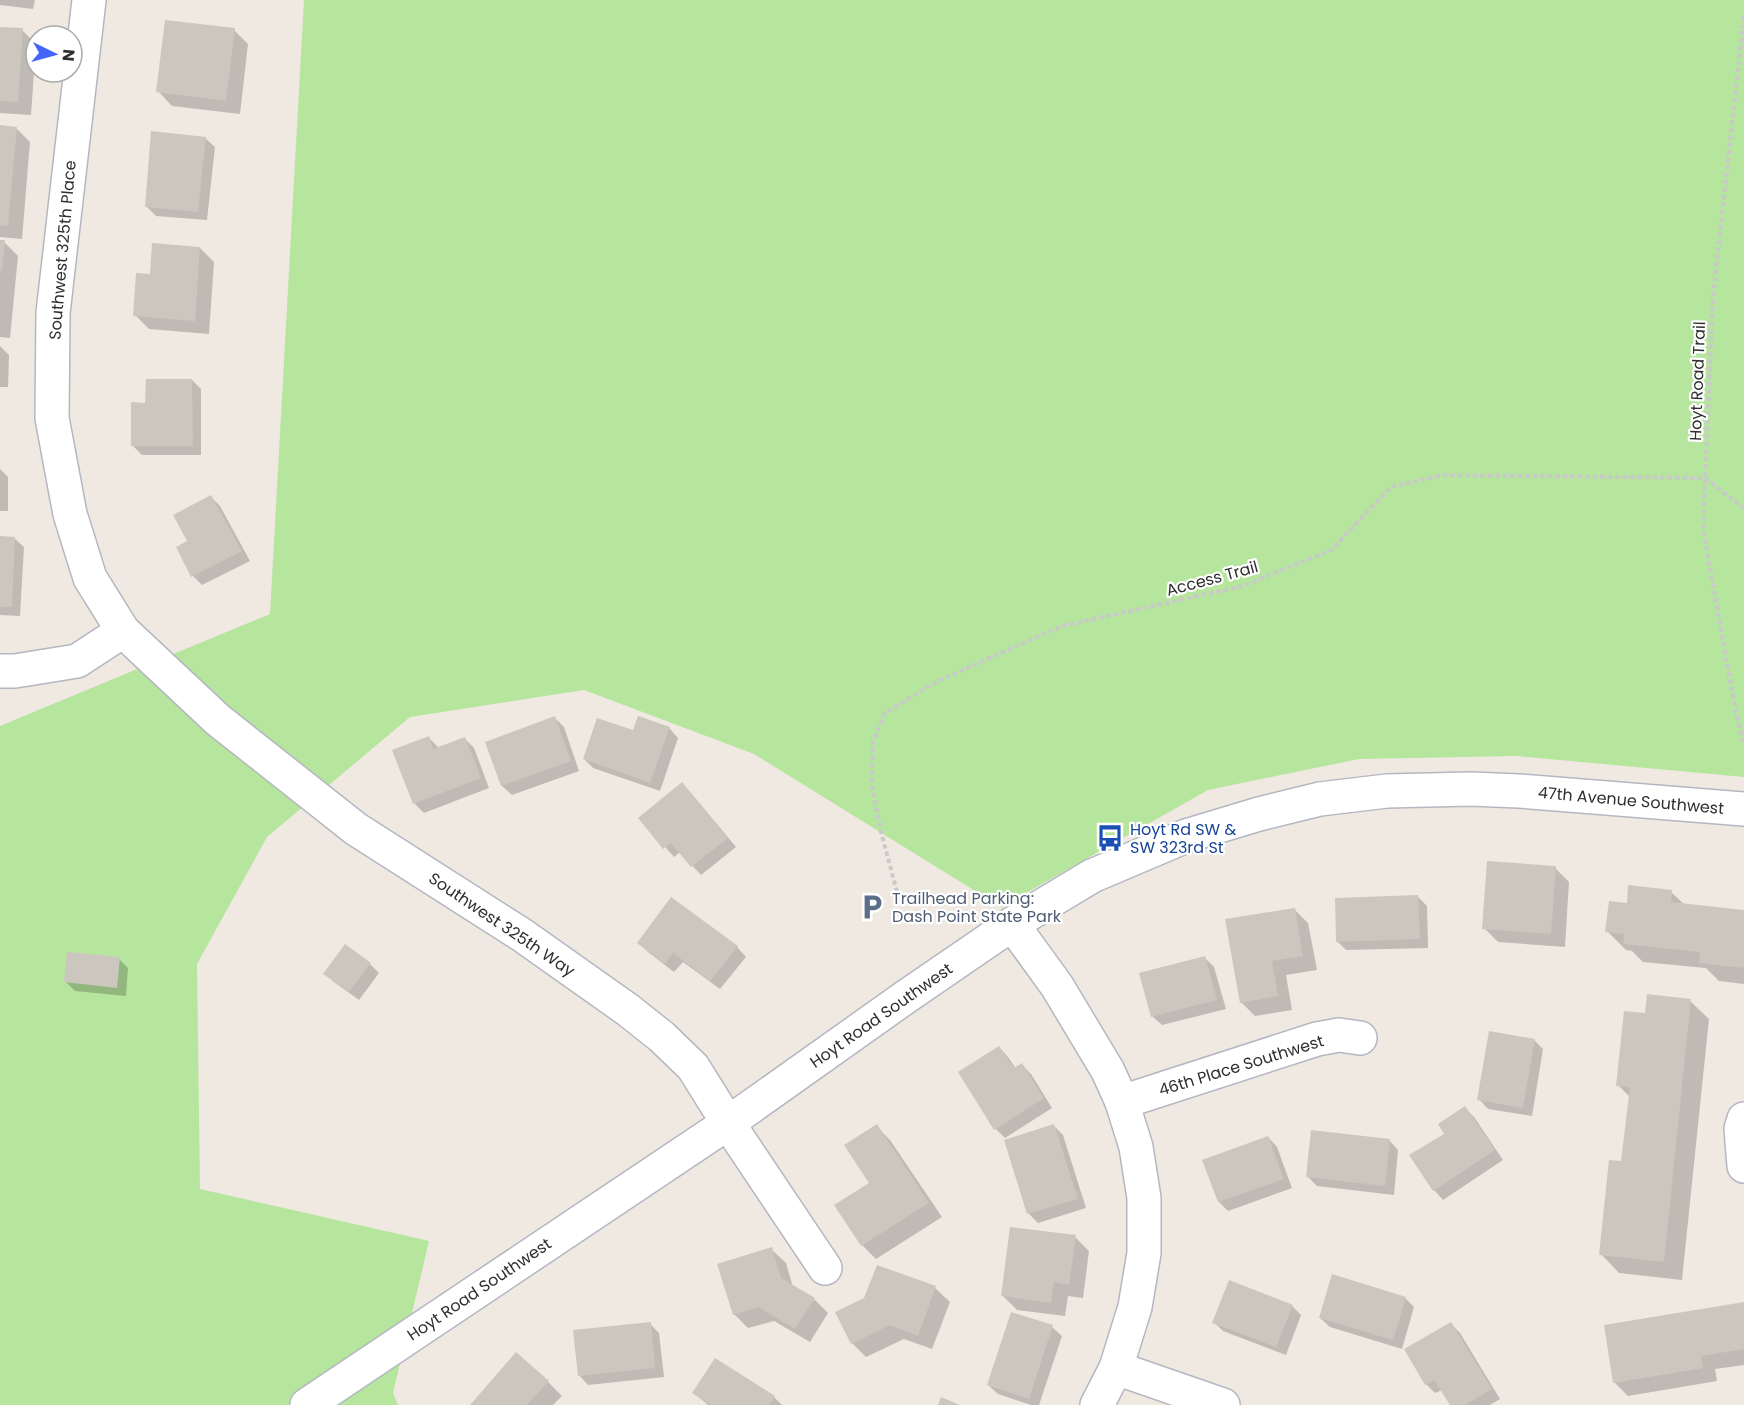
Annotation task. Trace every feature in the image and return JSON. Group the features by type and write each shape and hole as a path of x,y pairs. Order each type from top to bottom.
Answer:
{"street":[{"name":"Southwest 325th Place","path":"89,0 53,313 52,418 70,514 90,578 123,631"},
{"path":"0,671 15,671 77,661 123,631"},
{"name":"Southwest 325th Way","path":"123,631 218,720 356,829 522,935 628,1010 662,1037 693,1067 825,1268"},
{"name":"Hoyt Road Southwest","path":"307,1405 728,1123 1012,924 1092,876 1186,836 1320,799 1387,791 1470,789 1519,791"},
{"name":"47th Avenue Southwest","path":"1519,791 1744,809"},
{"path":"1012,924 1057,986 1108,1071 1122,1102 1136,1147 1144,1198 1144,1254 1136,1307 1116,1368 1097,1405"},
{"name":"46th Place Southwest","path":"1122,1102 1317,1039 1339,1035 1360,1038"},
{"path":"1744,1119 1741,1129 1744,1166"},
{"path":"1116,1368 1223,1405"}],"path":[{"name":"Hoyt Road Trail","path":"1744,16 1713,297 1703,529 1736,713 1744,745"},
{"name":"Access Trail","path":"897,892 880,828 872,785 873,741 885,713 938,681 1062,626 1243,586 1331,550 1391,487 1442,475 1705,478"},
{"path":"1705,478 1744,508"}],"green space":[{"path":"304,0 1744,0 1744,777 1516,756 1359,759 1208,790 1001,907 754,754 584,690 410,717 267,837 197,964 200,1189 429,1241 393,1393 398,1405 0,1405 0,726 270,614"}],"building":[{"path":"165,20 235,28 226,101 156,92"},
{"path":"0,27 23,28 18,102 0,101"},
{"path":"0,125 17,127 8,226 0,225"},
{"path":"151,131 206,137 198,212 145,207"},
{"path":"0,240 5,240 2,271 0,271"},
{"path":"152,243 200,247 195,321 133,316 136,273 150,274"},
{"path":"146,379 192,379 193,446 131,446 131,402 145,403"},
{"path":"211,495 242,551 191,577 176,547 187,541 173,515"},
{"path":"0,536 15,537 12,607 0,607"},
{"path":"555,716 571,761 501,786 485,742"},
{"path":"638,716 670,727 650,783 583,759 597,718 633,730"},
{"path":"429,736 433,749 465,737 481,778 413,804 392,750"},
{"path":"682,782 728,838 691,867 671,843 663,849 638,818"},
{"path":"1487,861 1556,866 1551,934 1482,929"},
{"path":"1628,885 1672,890 1671,902 1744,910 1744,968 1699,963 1700,952 1623,944 1624,934 1605,932 1609,901 1627,903"},
{"path":"1418,895 1420,939 1336,942 1335,898"},
{"path":"671,897 738,946 710,981 673,953 665,964 637,943"},
{"path":"1295,908 1303,956 1272,961 1278,996 1240,1003 1225,919"},
{"path":"345,944 371,963 349,992 323,974"},
{"path":"67,952 120,957 117,988 64,982"},
{"path":"1205,956 1217,1000 1151,1017 1139,973"},
{"path":"1647,994 1691,999 1664,1262 1599,1255 1609,1160 1621,1161 1630,1087 1616,1086 1624,1011 1645,1013"},
{"path":"1489,1031 1535,1039 1523,1108 1477,1100"},
{"path":"999,1046 1014,1068 1022,1063 1044,1098 994,1130 958,1072"},
{"path":"1465,1106 1495,1150 1433,1191 1409,1155 1444,1134 1438,1124"},
{"path":"877,1124 929,1203 861,1246 834,1205 869,1183 844,1145"},
{"path":"1054,1124 1078,1199 1027,1214 1004,1140"},
{"path":"1311,1130 1390,1139 1385,1186 1306,1177"},
{"path":"1268,1136 1284,1179 1218,1202 1202,1160"},
{"path":"1010,1227 1076,1235 1069,1285 1054,1282 1051,1303 1001,1296"},
{"path":"772,1247 781,1278 815,1298 795,1329 758,1307 733,1315 717,1264"},
{"path":"877,1265 936,1286 918,1336 890,1325 851,1344 835,1312 864,1298"},
{"path":"1332,1274 1406,1297 1393,1340 1319,1318"},
{"path":"1229,1280 1293,1305 1276,1347 1212,1323"},
{"path":"1744,1302 1744,1349 1701,1356 1703,1368 1613,1383 1604,1325"},
{"path":"1011,1312 1053,1325 1029,1399 987,1385"},
{"path":"651,1322 655,1368 578,1376 573,1330"},
{"path":"1451,1322 1492,1389 1465,1405 1450,1405 1434,1380 1425,1385 1404,1349"},
{"path":"516,1352 549,1381 527,1405 470,1405"},
{"path":"715,1358 775,1396 769,1405 711,1405 692,1393"},
{"path":"941,1397 960,1405 938,1405"}],"place":[{"name":"Hoyt Rd SW & SW 323rd St","path":"1110,838"},
{"name":"Trailhead Parking: Dash Point State Park","path":"872,907"}]}
